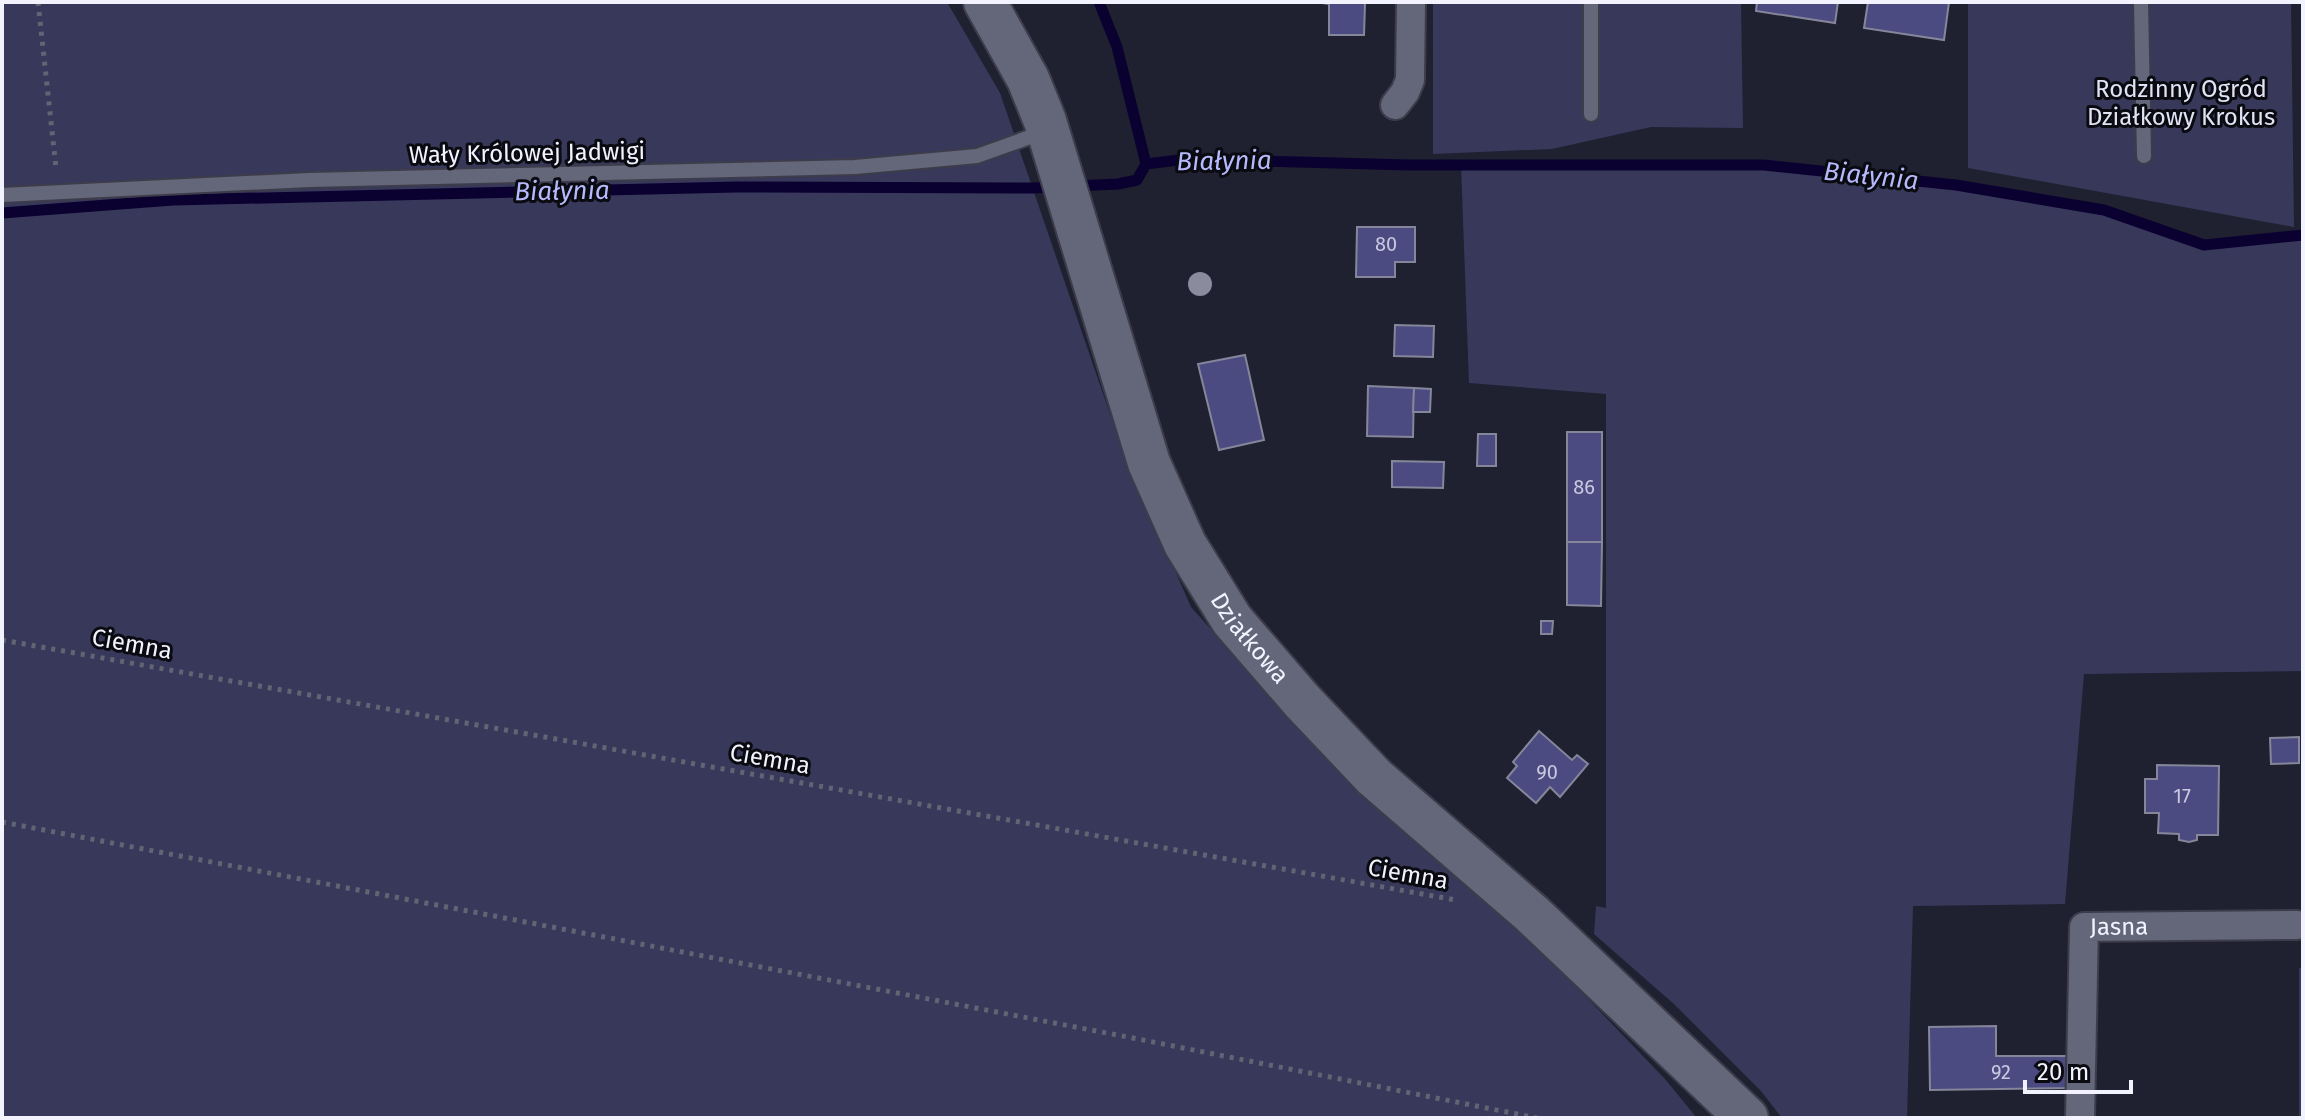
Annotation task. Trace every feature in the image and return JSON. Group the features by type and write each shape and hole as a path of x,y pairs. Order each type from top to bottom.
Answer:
{"street":[{"name":"Działkowa","path":"985,2 1028,79 1048,130 1149,463 1185,544 1232,620 1302,701 1374,777 1532,914 1747,1118"},
{"path":"1395,105 1410,80 1411,2"},
{"name":"Jasna","path":"2080,1118 2084,927 2297,925"}],"lane":[{"path":"1591,2 1591,114"},
{"path":"2141,2 2144,156"},
{"name":"Wały Królowej Jadwigi","path":"2,195 309,180 855,167 977,156 1048,130"}],"path":[{"path":"38,2 59,191"},
{"name":"Ciemna","path":"2,640 1470,903"},
{"path":"2,822 1537,1118"}],"green space":[{"path":"2,2 947,2 1000,93 1124,455 1191,607 1340,773 1542,951 1665,1079 1697,1118 2,1118"},
{"path":"1433,2 1741,2 1743,128 1651,127 1552,149 1433,154"},
{"name":"Rodzinny Ogród Działkowy Krokus","path":"1968,2 2291,2 2294,227 1968,168"},
{"path":"1461,165 1764,165 1956,185 2103,210 2204,245 2303,235 2303,671 2084,674 2065,904 1913,906 1907,1118 1782,1118 1761,1091 1675,1005 1594,934 1596,906 1606,908 1606,394 1469,383"},
{"path":"2299,968 2303,968 2303,1118 2299,1118"}],"building":[{"path":"1315,2 1378,3 1365,3 1364,35 1329,35 1329,4"},
{"path":"1757,2 1838,2 1835,23 1756,11"},
{"path":"1868,2 1949,2 1944,40 1864,28"},
{"path":"1357,227 1415,227 1415,262 1395,262 1395,277 1356,277"},
{"path":"1395,325 1434,326 1433,357 1394,356"},
{"path":"1245,355 1264,440 1219,450 1198,364"},
{"path":"1368,386 1414,388 1413,437 1367,436"},
{"path":"1414,388 1431,389 1430,412 1413,412"},
{"path":"1567,432 1602,432 1602,542 1567,542"},
{"path":"1478,434 1496,434 1496,466 1477,466"},
{"path":"1392,461 1444,462 1443,488 1392,487"},
{"path":"1567,542 1602,542 1601,606 1567,605"},
{"path":"1541,621 1553,621 1552,634 1541,634"},
{"path":"1539,731 1572,760 1577,755 1588,764 1560,797 1550,787 1536,803 1507,778 1517,766 1513,762"},
{"path":"2299,737 2299,763 2271,764 2270,738"},
{"path":"2157,765 2219,766 2218,835 2197,835 2197,840 2189,842 2179,840 2179,834 2158,833 2159,813 2145,813 2145,779 2157,779"},
{"path":"1996,1026 1996,1056 2072,1056 2072,1088 1930,1090 1929,1027"}],"waterway":[{"path":"1099,2 1117,47 1146,164"},
{"name":"Białynia","path":"2,213 173,200 736,187 1032,188 1118,184 1137,180 1146,164 1187,159 1409,165 1764,165 1956,185 2104,210 2204,245 2303,235"}]}
